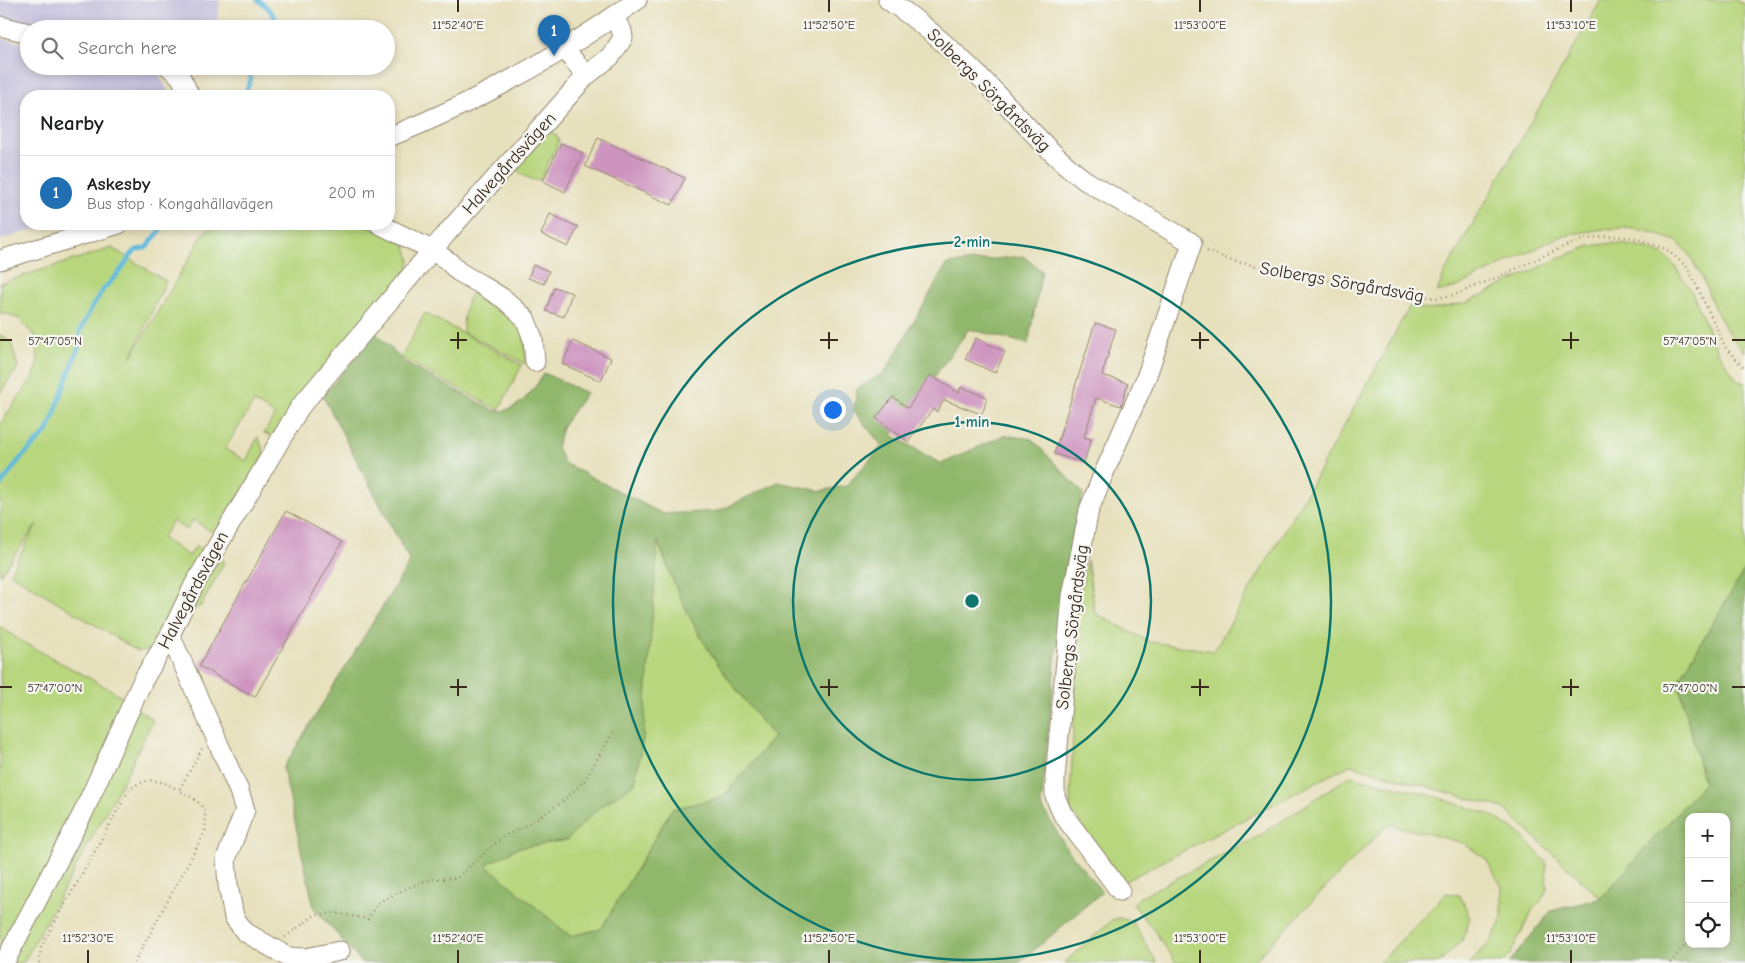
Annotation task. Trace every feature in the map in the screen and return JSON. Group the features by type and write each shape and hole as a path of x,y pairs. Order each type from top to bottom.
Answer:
{"street":[{"path":"395,135 470,102 565,49 637,0"},
{"name":"Solbergs Sörgårdsväg","path":"888,0 946,43 1072,171 1192,244 1173,304 1146,378 1089,510 1072,596 1055,778 1055,796 1062,813 1120,891"},
{"name":"Halvegårdsvägen","path":"4,963 83,813 143,680 170,635 194,585 300,407 432,250 586,76 610,56 623,38 622,31 613,17"},
{"path":"0,26 20,31"},
{"path":"565,49 586,76"},
{"path":"179,75 187,90"},
{"path":"0,260 99,230"},
{"path":"391,230 432,250 458,272 504,299 525,318 533,339 535,362"},
{"path":"170,635 239,791 245,810 226,859 228,885 234,917 245,932 288,957 305,958 340,951"}],"path":[{"name":"Solbergs Sörgårdsväg","path":"1192,244 1221,258 1257,267 1436,298 1454,295 1563,247 1586,239 1608,236 1635,238 1666,249 1688,268 1726,348 1745,369"},
{"path":"179,790 212,729"},
{"path":"271,947 314,915 335,913 368,919 379,902 418,883 433,879 457,878 502,837 520,829 561,803 585,780 614,732"},
{"path":"39,963 41,947 129,790 136,785 152,780 162,781 199,801 202,805 206,822 205,832 134,963"},
{"path":"1730,897 1745,881"},
{"path":"1670,963 1685,946"}],"shaded area":[{"path":"0,0 220,0 217,20 20,20 20,22 0,18"},
{"path":"0,38 20,42 20,75 159,75 168,90 20,90 20,230 33,230 0,240"}],"green space":[{"path":"1601,0 1735,0 1745,5 1745,352 1729,334 1714,307 1703,279 1688,253 1676,241 1647,231 1626,228 1604,229 1557,238 1457,287 1437,292 1445,272"},
{"path":"549,131 556,135 559,141 540,180 523,175 516,168"},
{"path":"208,230 376,230 399,240 406,246 410,260 407,272 272,436 264,433 275,415 254,402 225,449 246,461 258,437 265,454 215,534 193,520 186,530 173,521 162,538 189,556 196,546 206,552 152,650 137,651 10,573 37,524 0,575 0,424 35,374 38,360 35,336 19,319 7,314 0,314 0,283 112,248 166,281 131,357 204,233"},
{"path":"1613,243 1639,247 1663,254 1674,265 1693,294 1717,351 1738,381 1745,383 1745,569 1678,682 1704,783 1601,898 1503,808 1350,765 1123,882 1070,809 1078,608 1087,560 1095,613 1150,642 1214,651 1309,489 1410,306 1430,310 1466,303 1557,259 1590,246"},
{"path":"1023,256 1042,271 1028,344 969,329 892,435 941,464 1004,435 1032,439 1083,493 1063,582 1041,805 1067,849 1102,892 1019,963 362,963 314,908 283,768 410,562 323,396 376,333 405,363 495,411 511,408 518,404 530,393 544,373 586,393 562,427 557,447 564,463 663,514 719,511 778,482 820,491 846,486 882,446 854,411 857,389 885,372 947,264","holes":["658,541 674,584 694,625 731,683 774,737 723,797 672,809 601,929 570,936 486,865 517,848 567,840 600,807 635,783 643,739"]},
{"path":"477,288 523,326 526,364 463,332 467,302"},
{"path":"425,313 522,365 499,410 401,358"},
{"path":"0,335 11,342 18,367 0,393"},
{"path":"657,540 679,593 703,639 731,682 774,737 723,797 672,809 601,929 570,936 485,865 517,848 567,840 600,807 635,783"},
{"path":"221,557 223,565 201,606 191,607"},
{"path":"1745,569 1745,963 1509,963 1551,911 1601,898 1704,783 1678,682"},
{"path":"0,626 19,640 113,691 153,720 122,783 23,963 0,963"},
{"path":"1350,776 1427,794 1491,815 1518,832 1546,862 1547,889 1541,901 1533,909 1510,955 1502,963 1470,963 1492,940 1502,918 1502,887 1486,859 1463,843 1389,825 1252,963 1176,963 1133,904 1140,897 1259,836"},
{"path":"1446,893 1460,895 1470,918 1462,941 1439,963 1379,963"},
{"path":"1118,918 1132,921 1157,963 1064,963 1111,921"}],"building":[{"path":"598,138 685,178 672,205 585,166"},
{"path":"561,143 583,153 565,192 543,181"},
{"path":"550,214 578,227 568,247 541,234"},
{"path":"533,265 549,271 544,284 528,278"},
{"path":"554,287 572,293 564,317 546,311"},
{"path":"1095,323 1116,329 1102,375 1128,383 1121,406 1096,398 1084,437 1091,439 1084,463 1054,454"},
{"path":"976,338 1005,352 995,373 965,359"},
{"path":"573,341 611,358 601,381 562,364"},
{"path":"930,375 959,393 961,387 987,397 984,409 981,414 944,400 937,412 933,409 908,442 876,418 893,397 908,408"},
{"path":"286,511 342,542 255,697 199,666"}],"waterway":[{"path":"258,0 266,6 276,20"},
{"path":"246,90 251,79 250,75"},
{"path":"0,486 19,460 48,431 78,349 80,331 92,307 102,291 121,270 131,255 136,250 146,248 160,230"}],"place":[{"name":"Askesby","path":"554,56"}]}
